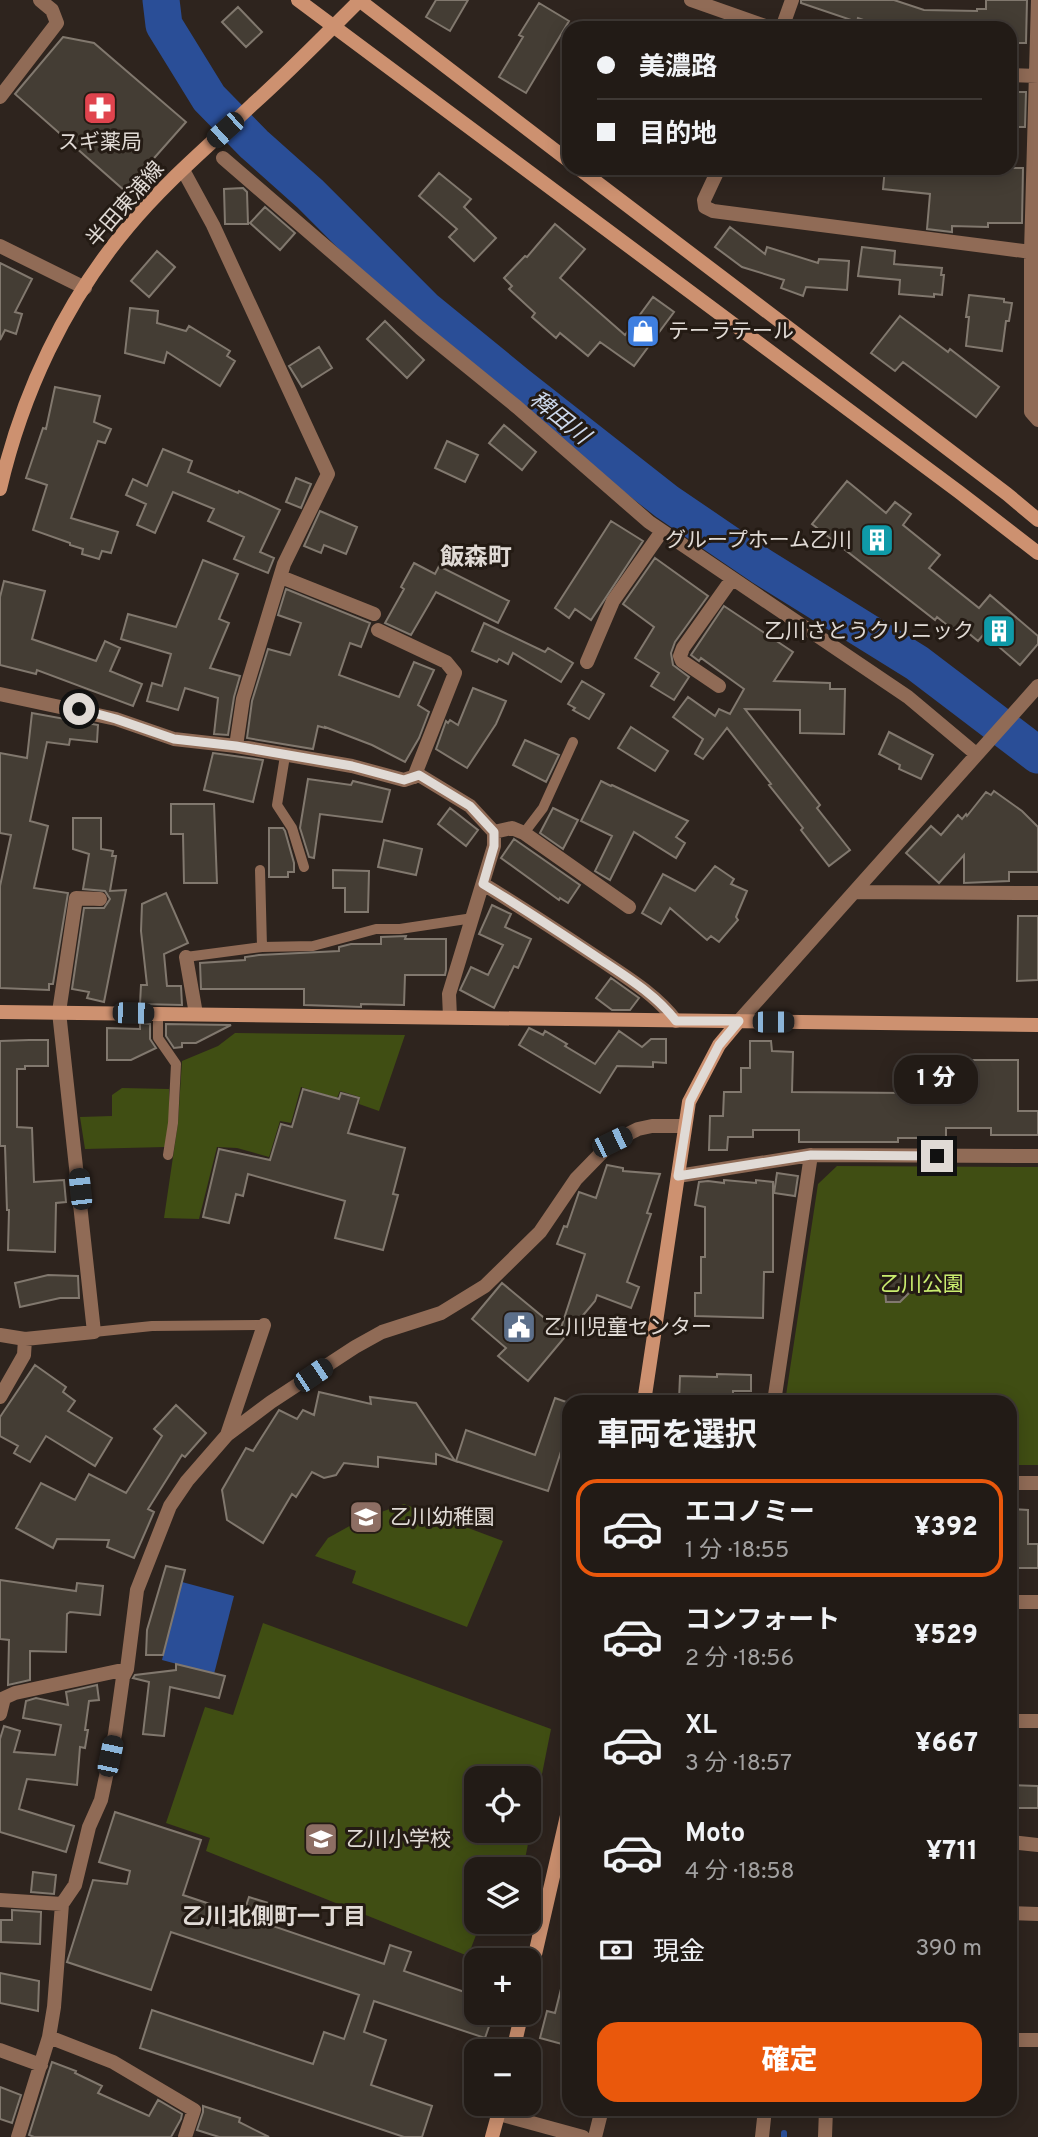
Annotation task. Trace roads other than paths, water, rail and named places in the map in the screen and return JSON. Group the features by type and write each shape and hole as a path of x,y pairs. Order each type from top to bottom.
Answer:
{"street":[{"path":"0,97 57,23 52,10 40,0"},
{"path":"298,0 1038,553"},
{"path":"360,0 562,156"},
{"name":"半田東浦線","path":"0,489 17,426 33,384 85,288 128,228 183,170 360,0"},
{"path":"691,0 751,21"},
{"path":"784,21 792,0"},
{"path":"1038,0 1038,76 1031,252 1031,412 1038,420"},
{"path":"1017,75 1038,76"},
{"path":"223,158 649,522 908,697 979,751"},
{"path":"183,170 213,225 328,474 284,564 243,699 236,746"},
{"path":"587,175 1038,520"},
{"path":"716,175 704,200 705,207 713,211 1031,252"},
{"path":"0,246 85,288"},
{"path":"587,662 613,601 662,531"},
{"path":"281,577 374,614"},
{"path":"719,686 682,661 680,656 732,579"},
{"path":"378,630 446,662 455,673 414,777"},
{"path":"645,1395 690,1101 719,1045 1038,686"},
{"path":"0,694 92,712 174,739 236,746 352,766 404,780 419,775 470,806 494,832 494,846 449,994 450,1017"},
{"path":"494,832 512,828 523,833 629,907"},
{"path":"483,884 619,972 663,1004 676,1021"},
{"path":"855,892 1038,893"},
{"path":"0,1335 25,1339 94,1332 58,1012 76,898 100,899"},
{"path":"186,957 197,1014"},
{"path":"0,1012 1038,1025"},
{"path":"18,2137 48,2037 57,1987 62,1904 75,1885 89,1826 100,1800 115,1734 123,1677 127,1669 136,1590 170,1506 187,1481 227,1435 271,1402 382,1332 441,1313 485,1286 540,1232 576,1178 612,1142 638,1129 652,1126 685,1126"},
{"path":"678,1176 811,1155 1038,1156"},
{"path":"775,1395 811,1155"},
{"path":"227,1435 264,1325"},
{"path":"0,1397 24,1355 25,1339"},
{"path":"1017,1483 1038,1483"},
{"path":"1017,1602 1038,1602"},
{"path":"0,1714 2,1697 127,1669"},
{"path":"1017,1721 1038,1721"},
{"path":"1017,1842 1038,1844"},
{"path":"537,1948 562,1849"},
{"path":"0,1900 62,1904"},
{"path":"1017,1913 1038,1914"},
{"path":"48,2037 113,2062 194,2110 185,2137"},
{"path":"1017,2040 1038,2040"},
{"path":"0,2050 41,2065"},
{"path":"492,2137 498,2116"},
{"path":"521,2116 583,2137"},
{"path":"595,2137 600,2116"},
{"path":"762,2137 764,2116"},
{"path":"825,2137 826,2116"}],"lane":[{"path":"523,833 543,808 573,742"},
{"path":"285,756 277,805 292,828 304,867"},
{"path":"260,870 262,947"},
{"path":"186,957 262,947 313,946 376,929 400,929 473,918"},
{"path":"158,1013 159,1038 176,1064 173,1123 168,1155"},
{"path":"94,1332 152,1326 264,1325"}],"water":[{"path":"182,1582 234,1596 214,1674 162,1660"}],"waterway":[{"name":"稗田川","path":"161,0 164,25 209,98 425,309 667,502 761,566 917,663 1038,755"}],"place":[{"name":"スギ薬局","path":"100,108"},
{"name":"テーラテール","path":"643,331"},
{"name":"グループホーム乙川","path":"877,540"},
{"name":"乙川さとうクリニック","path":"999,631"},
{"name":"乙川児童センター","path":"519,1327"},
{"name":"乙川幼稚園","path":"366,1517"},
{"name":"乙川小学校","path":"321,1839"}],"district":[{"name":"飯森町","path":"476,557"},
{"name":"乙川北側町一丁目","path":"274,1916"}],"park label":[{"name":"乙川公園","path":"922,1284"}]}
